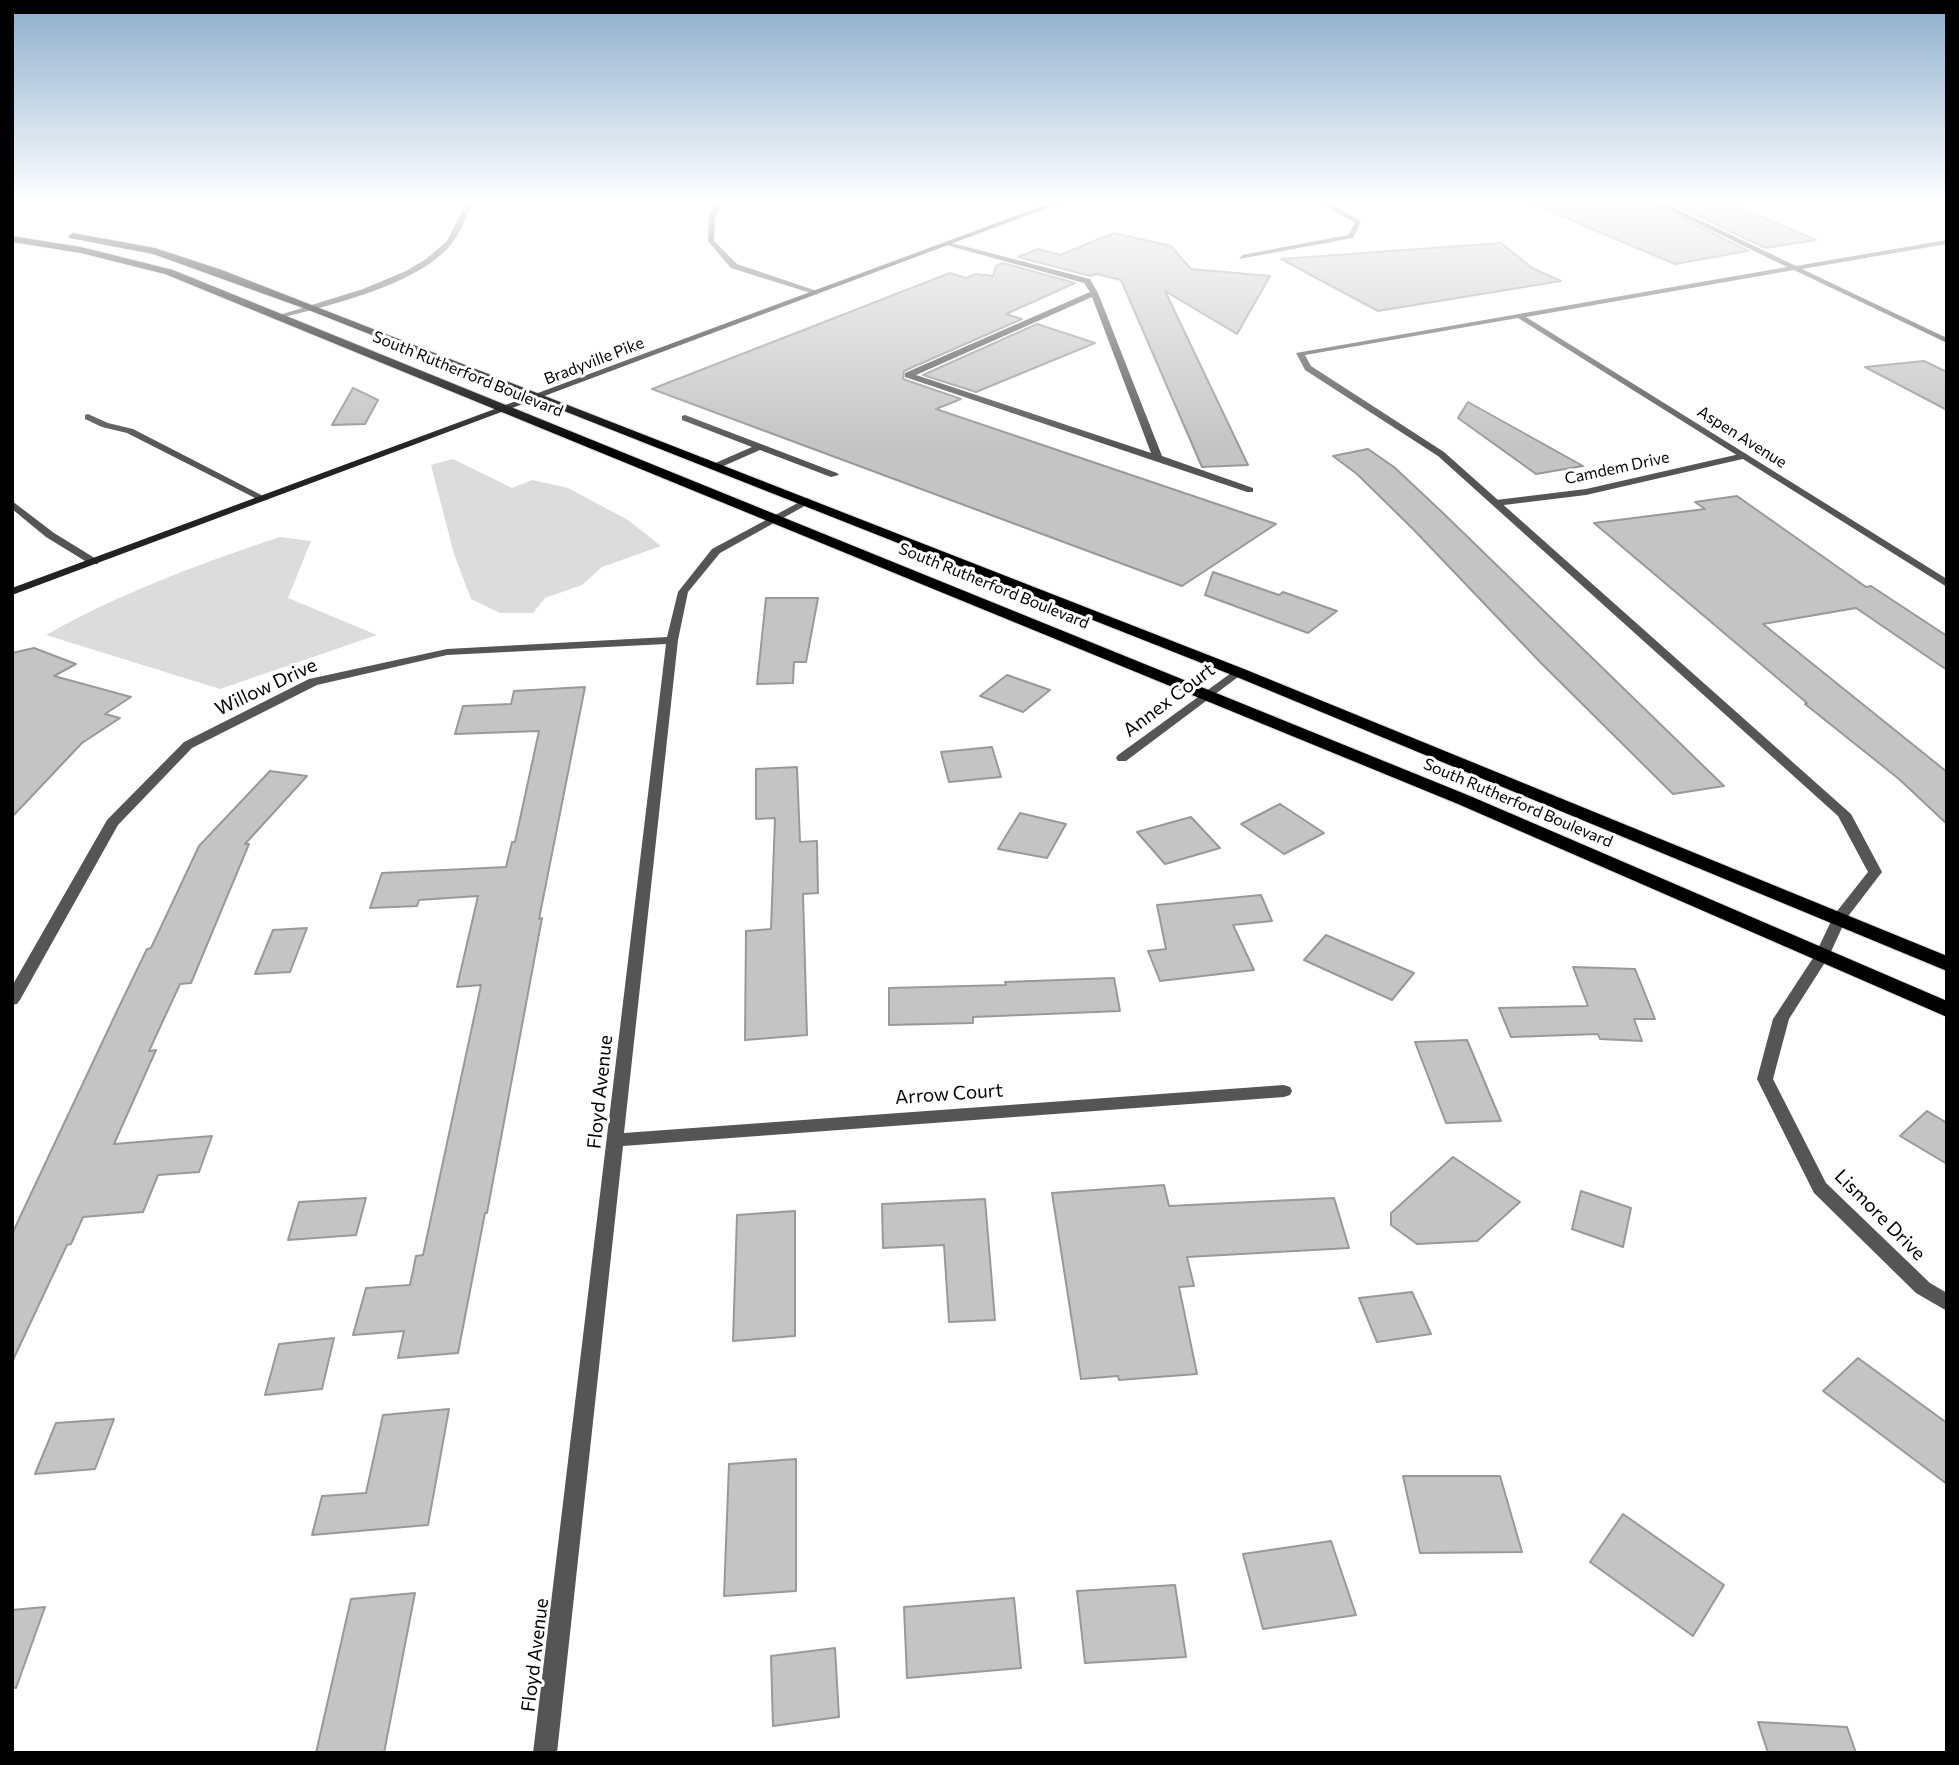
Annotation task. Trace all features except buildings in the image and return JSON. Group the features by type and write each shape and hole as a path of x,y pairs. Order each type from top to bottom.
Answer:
{"highway":[{"name":"South Rutherford Boulevard","path":"191,281 1464,800 1947,1010"},
{"name":"South Rutherford Boulevard","path":"243,281 1238,672 1947,964"}],"main road":[{"name":"Bradyville Pike","path":"12,592 846,281"}],"street":[{"path":"277,317 387,281"},
{"path":"780,281 814,293"},
{"path":"1087,281 1158,458"},
{"path":"1496,503 1441,454 1308,368 1300,353 1722,281"},
{"path":"1820,281 1947,341"},
{"path":"1094,293 908,375 1250,490"},
{"name":"Aspen Avenue","path":"1520,316 1947,584"},
{"path":"89,417 105,425 130,431 264,499"},
{"path":"685,418 834,475"},
{"path":"716,466 759,447"},
{"name":"Camdem Drive","path":"1496,503 1586,492 1744,456"},
{"name":"Floyd Avenue","path":"545,1753 617,1140 671,640 683,592 716,551 807,501"},
{"name":"Lismore Drive","path":"1496,503 1844,814 1875,872 1839,918 1822,956 1781,1019 1765,1079 1820,1188 1923,1288 1947,1303"},
{"path":"12,504 50,535 94,562"},
{"name":"Willow Drive","path":"12,1000 112,823 188,745 313,682 447,652 671,640"},
{"name":"Annex Court","path":"1122,758 1238,672"},
{"name":"Arrow Court","path":"617,1140 1284,1091"}],"shaded area":[{"path":"453,459 512,488 532,480 568,488 628,520 661,546 602,567 582,585 545,598 533,613 500,613 471,599 454,554 431,465"},
{"path":"280,537 311,541 288,598 377,635 220,689 46,635 160,580"}]}
